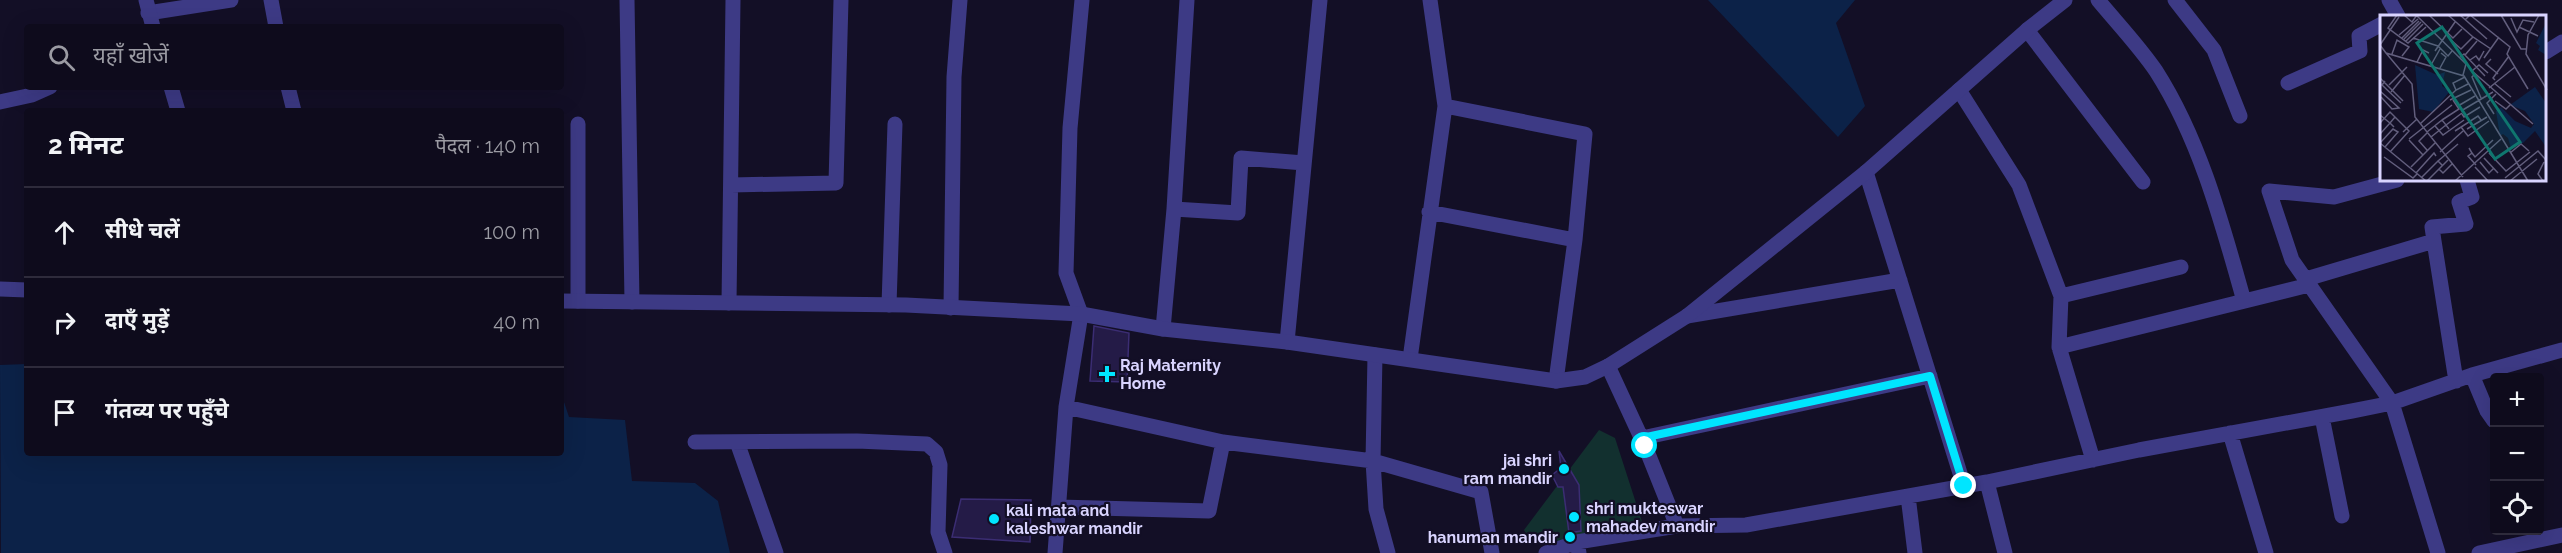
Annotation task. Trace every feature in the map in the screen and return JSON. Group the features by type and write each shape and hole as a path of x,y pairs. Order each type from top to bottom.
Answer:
{"street":[{"path":"149,13 231,0"},
{"path":"271,0 275,24"},
{"path":"627,0 632,302"},
{"path":"729,303 733,0"},
{"path":"731,185 836,183 841,0"},
{"path":"951,308 954,77 960,0"},
{"path":"1055,553 1066,407 1081,314 1066,273 1070,128 1082,0"},
{"path":"1162,329 1174,209 1186,0"},
{"path":"1287,342 1320,0"},
{"path":"1410,359 1445,106 1430,0"},
{"path":"564,301 889,305 1081,314 1162,329 1287,342 1556,381 1585,377 1608,366 1688,316 1866,172 2027,30 2065,0"},
{"path":"2098,0 2155,71 2186,129 2224,230 2244,301"},
{"path":"2175,0 2214,50 2240,116"},
{"path":"2390,0 2398,15"},
{"path":"2288,82 2360,51 2359,36 2380,25"},
{"path":"2027,30 2143,182"},
{"path":"2547,50 2562,42"},
{"path":"0,102 32,95 43,90"},
{"path":"172,90 177,108"},
{"path":"289,90 293,108"},
{"path":"1959,90 2019,185 2061,296 2059,347 2093,460"},
{"path":"1445,106 1585,134 1575,240 1556,381"},
{"path":"578,124 578,301"},
{"path":"889,305 895,124"},
{"path":"1174,209 1238,213 1241,158 1304,163"},
{"path":"1866,172 1964,486"},
{"path":"2390,182 2334,197 2268,191 2292,260 2392,403 2438,553"},
{"path":"2456,381 2432,227 2466,224 2459,202 2472,197 2468,182"},
{"path":"1429,212 1575,240"},
{"path":"2059,347 2244,301 2434,241"},
{"path":"2061,296 2181,267"},
{"path":"1688,316 1900,280"},
{"path":"0,289 24,290"},
{"path":"1546,553 1677,526 1746,525 1987,482 2322,417 2392,403 2472,375 2562,350"},
{"path":"1375,355 1373,461 1376,509 1388,553"},
{"path":"1608,366 1642,438 1677,526"},
{"path":"2472,375 2490,415"},
{"path":"1642,438 1930,376"},
{"path":"1066,407 1222,442 1373,461 1481,492 1492,553"},
{"path":"2322,417 2342,516"},
{"path":"2230,434 2266,553"},
{"path":"695,441 927,444 936,452 940,465 938,532 945,553"},
{"path":"737,442 776,553"},
{"path":"1059,507 1209,511 1222,442"},
{"path":"1987,482 2005,553"},
{"path":"1908,496 1915,553"},
{"path":"2490,552 2562,535"}],"green space":[{"path":"1599,430 1615,438 1647,537 1531,543 1524,530"}],"water":[{"path":"1708,0 1855,0 1836,23 1865,106 1838,137"},
{"path":"24,364 24,456 564,456 564,402 569,417 625,420 632,481 695,483 718,501 730,553 1,553 0,365"}],"building":[{"path":"1094,326 1129,333 1127,382 1090,381"},
{"path":"1559,451 1579,485 1581,531 1569,533 1563,487 1558,487 1552,475 1561,468"},
{"name":"kali mata and kaleshwar mandir","path":"961,499 1031,500 1030,542 952,537"}],"place":[{"name":"Raj Maternity Home","path":"1107,374"},
{"name":"jai shri ram mandir","path":"1564,469"},
{"name":"shri mukteswar mahadev mandir","path":"1574,517"},
{"name":"kali mata and kaleshwar mandir","path":"994,519"},
{"name":"hanuman mandir","path":"1570,537"}],"route":[{"path":"1645,446 1642,438 1930,376 1964,486"}]}
